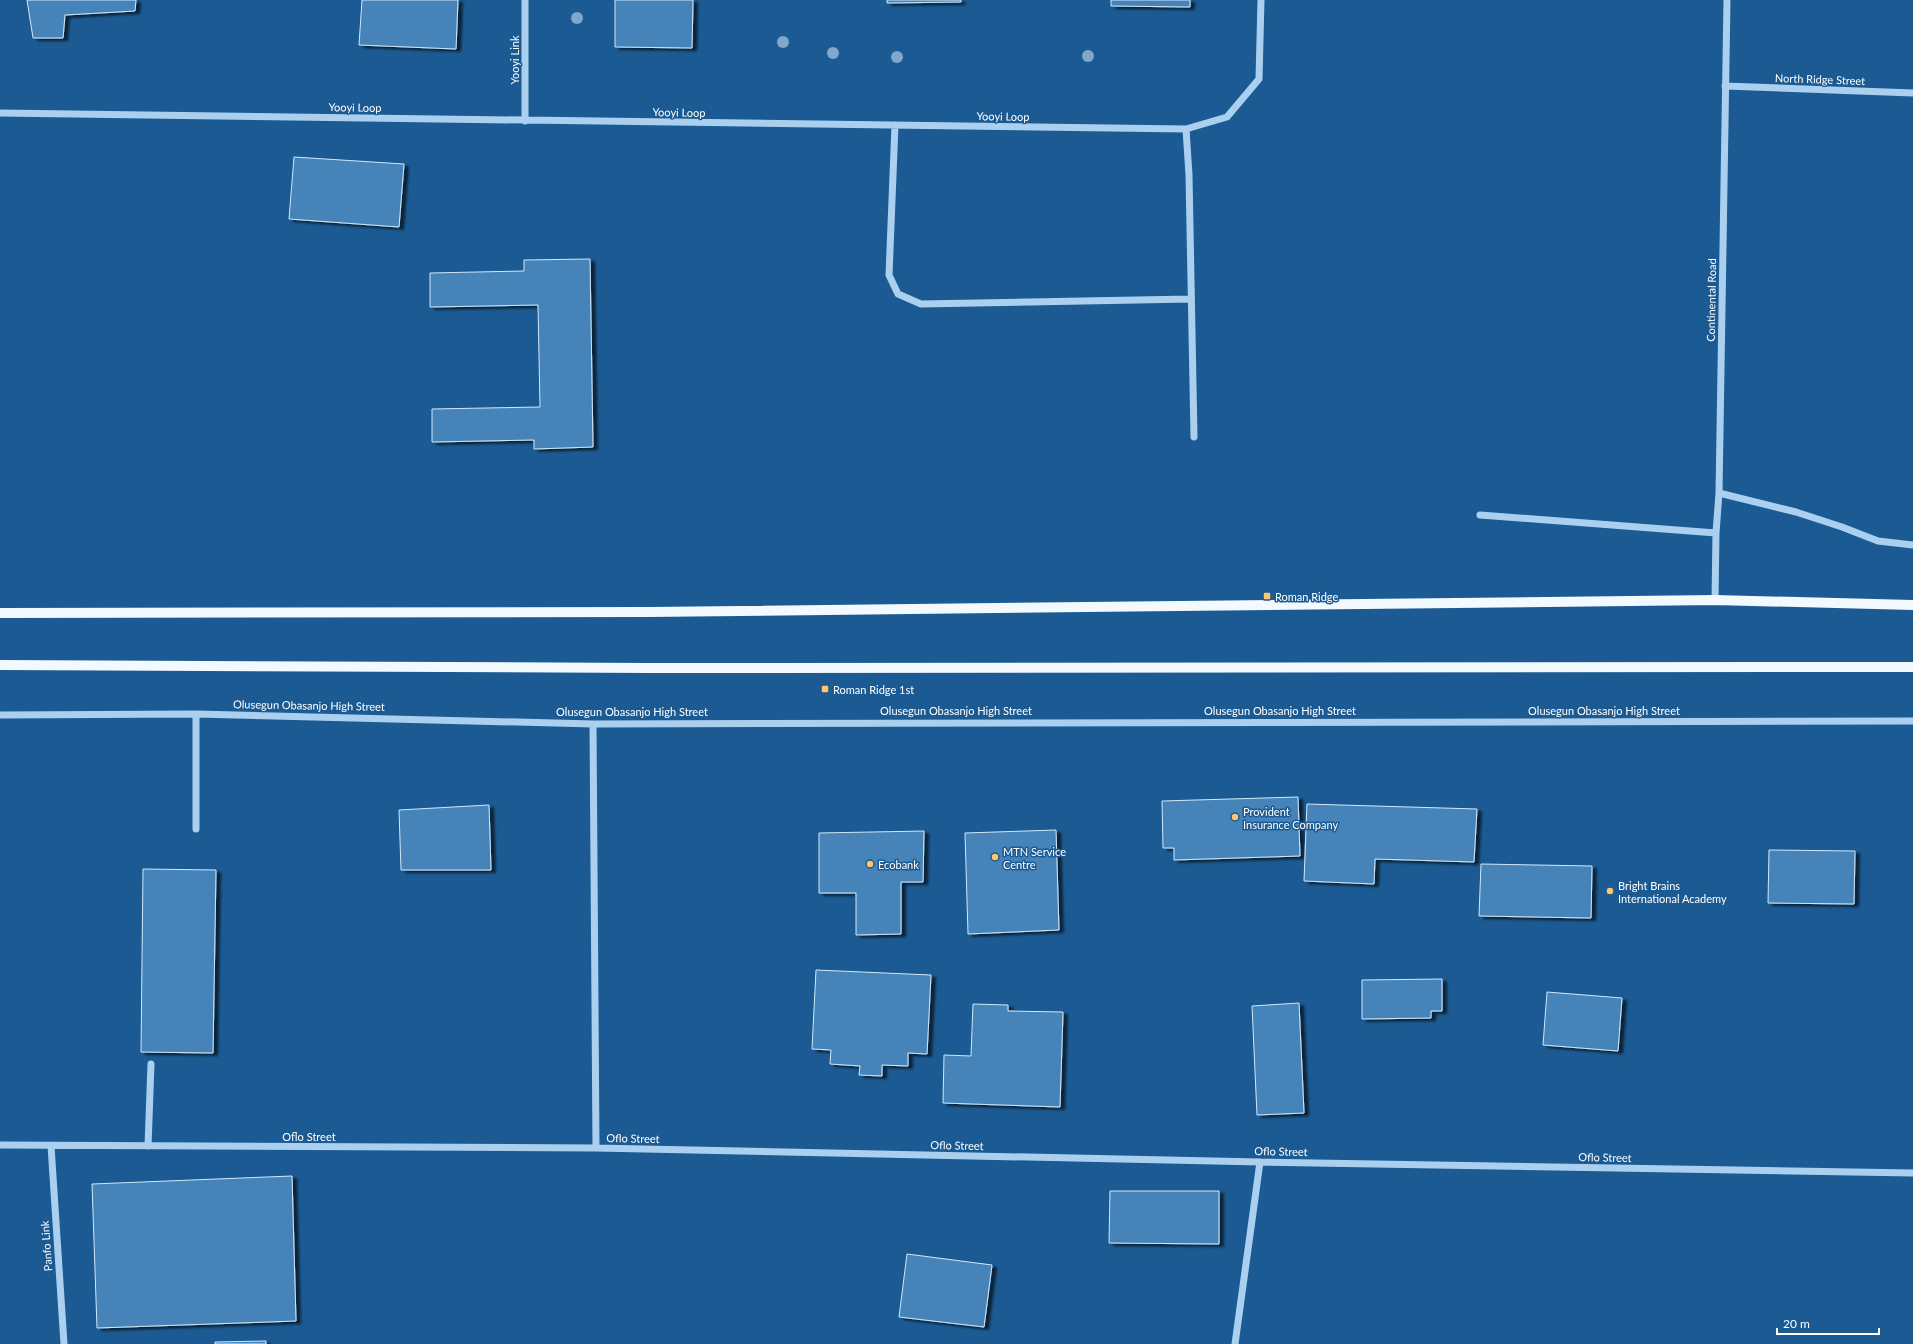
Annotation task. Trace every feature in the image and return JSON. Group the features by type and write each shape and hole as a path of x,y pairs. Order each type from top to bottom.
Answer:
{"main road":[{"path":"0,614 664,612 1715,600 1913,605"},
{"path":"0,665 641,668 1913,667"}],"street":[{"name":"Yooyi Link","path":"525,0 525,121"},
{"name":"Yooyi Loop","path":"0,113 1186,129 1227,117 1259,79 1260,0"},
{"name":"Continental Road","path":"1715,600 1716,533 1720,493 1727,0"},
{"name":"North Ridge Street","path":"1725,86 1913,93"},
{"path":"895,125 889,274 898,294 921,304 1190,299"},
{"path":"1186,129 1189,175 1190,299 1194,437"},
{"path":"1720,493 1796,512 1878,541 1913,545"},
{"path":"1480,515 1716,533"},
{"path":"196,714 196,829"},
{"name":"Olusegun Obasanjo High Street","path":"0,715 196,714 593,724 1913,721"},
{"path":"593,724 596,1148"},
{"path":"148,1146 151,1064"},
{"name":"Oflo Street","path":"0,1145 596,1148 1260,1162 1913,1172"},
{"name":"Panfo Link","path":"51,1146 64,1344"},
{"path":"1235,1344 1260,1162"}],"building":[{"path":"27,0 136,0 135,11 65,15 63,38 33,38"},
{"path":"362,0 458,0 456,49 359,45"},
{"path":"615,0 693,0 692,48 615,47"},
{"path":"887,0 961,0 961,2 887,3"},
{"path":"1111,0 1190,0 1190,7 1111,6"},
{"path":"294,157 404,164 399,227 289,219"},
{"path":"590,259 593,447 534,449 534,440 432,442 432,409 540,407 538,305 430,307 430,273 524,271 524,260"},
{"path":"1298,797 1300,856 1174,860 1174,848 1163,848 1162,801"},
{"path":"1307,804 1477,809 1474,862 1375,859 1374,884 1304,881"},
{"path":"489,805 491,870 401,870 399,810"},
{"path":"1056,830 1059,930 968,934 965,833"},
{"path":"924,831 923,882 901,882 901,934 856,935 856,893 819,893 819,833"},
{"path":"1769,850 1855,851 1854,904 1768,903"},
{"path":"1481,864 1592,866 1591,918 1479,916"},
{"path":"143,869 216,870 213,1053 141,1052"},
{"path":"816,970 931,975 927,1054 908,1053 908,1066 882,1065 882,1076 859,1075 860,1066 830,1064 831,1050 812,1049"},
{"path":"1442,979 1442,1011 1431,1011 1431,1018 1362,1019 1362,980"},
{"path":"1547,992 1622,998 1618,1051 1543,1045"},
{"path":"1299,1003 1304,1113 1257,1115 1252,1006"},
{"path":"973,1004 1008,1005 1008,1011 1063,1012 1060,1107 943,1103 944,1055 971,1056"},
{"path":"292,1176 296,1321 97,1328 92,1184"},
{"path":"1110,1191 1219,1191 1219,1244 1109,1243"},
{"path":"907,1254 992,1265 984,1327 899,1317"},
{"path":"266,1341 266,1344 215,1344 215,1342"}],"place":[{"name":"Roman Ridge","path":"1267,596"},
{"name":"Roman Ridge 1st","path":"825,689"},
{"name":"Provident Insurance Company","path":"1235,817"},
{"name":"MTN Service Centre","path":"995,857"},
{"name":"Ecobank","path":"870,864"},
{"name":"Bright Brains International Academy","path":"1610,891"}]}
